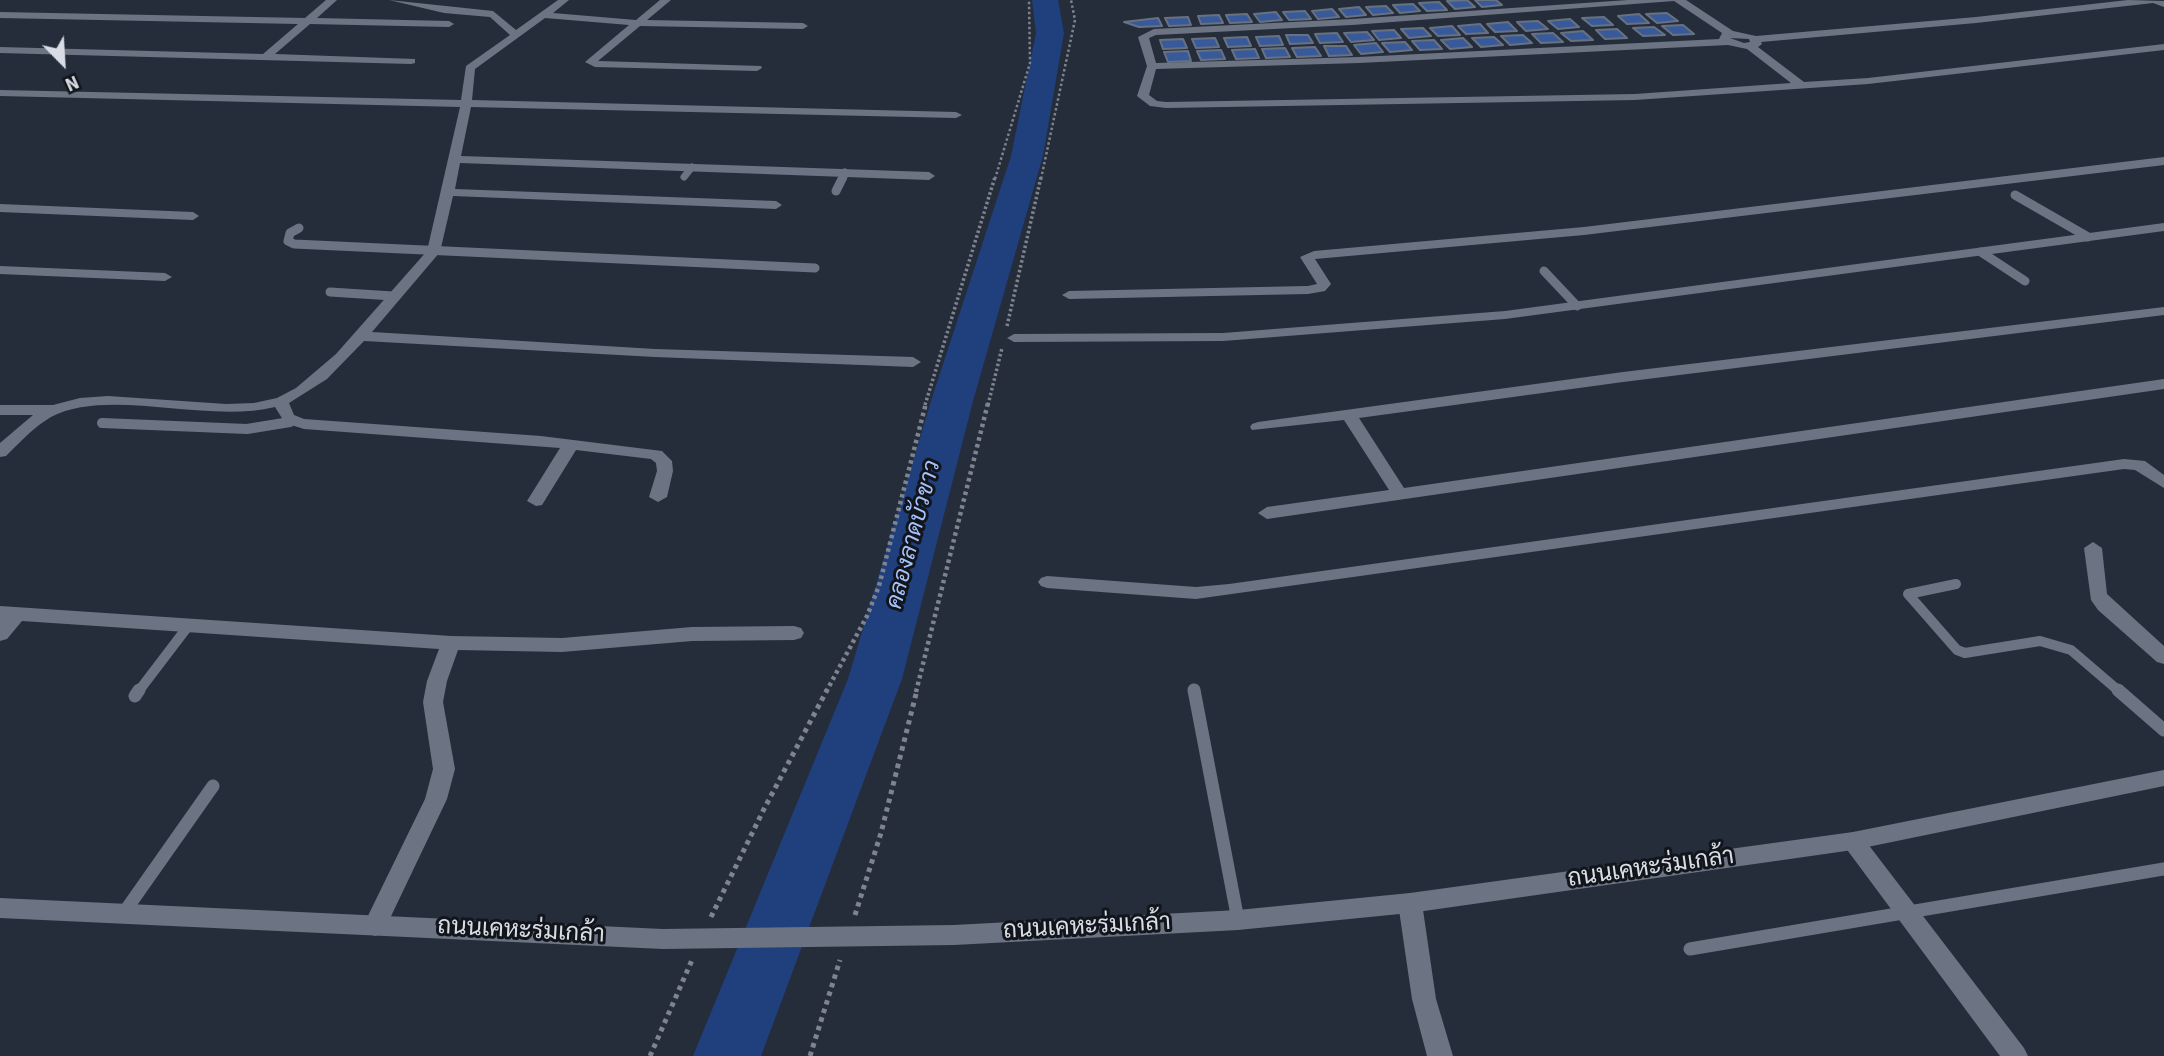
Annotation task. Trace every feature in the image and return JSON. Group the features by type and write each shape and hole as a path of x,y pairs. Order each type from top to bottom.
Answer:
{"street":[{"path":"267,56 332,0"},
{"path":"394,0 434,9 493,14 515,34"},
{"path":"0,410 52,410 90,400 222,410 281,402 301,393 331,367 433,252 466,103 470,68 564,0"},
{"path":"666,0 590,62 757,68"},
{"path":"1670,0 1352,22 1165,30 1143,37 1152,66 1143,96 1154,104 1166,105 1635,97 1802,86 2001,67 2164,47"},
{"path":"1679,0 1728,38"},
{"path":"1152,66 1410,58 1728,38 1753,43 2154,0 2164,4"},
{"path":"0,15 449,24"},
{"path":"544,15 636,23 803,26"},
{"path":"1753,43 1802,86"},
{"path":"0,50 411,61"},
{"path":"0,62 17,51"},
{"path":"0,93 956,115"},
{"path":"454,159 688,172 845,172 929,176"},
{"path":"1069,295 1308,290 1320,288 1324,284 1308,262 1307,257 1314,255 1584,231 2164,162"},
{"path":"447,192 776,205"},
{"path":"0,208 193,216"},
{"path":"1007,338 1223,337 1492,316 2164,227"},
{"path":"0,270 165,277"},
{"path":"1258,427 1623,377 2161,314"},
{"path":"358,336 655,353 913,362"},
{"path":"1267,513 2164,384"},
{"path":"281,402 290,422 329,428 541,441 656,454 664,461 665,471 658,497"},
{"path":"0,452 32,422 52,410"},
{"path":"1349,415 1400,494"},
{"path":"536,501 570,446"},
{"path":"1047,582 1196,593 1955,485 2124,464 2139,465 2164,483"},
{"path":"2093,548 2098,595 2105,605 2164,657"},
{"path":"0,634 9,613 451,643 562,645 692,634 794,633"},
{"path":"375,926 436,799 442,781 444,769 433,702 437,681 451,643"},
{"name":"ถนนเคหะร่มเกล้า","path":"0,908 663,939 954,935 1238,920 1410,903 1853,841 2164,778"},
{"path":"1853,841 2015,1056"},
{"path":"1410,903 1424,999 1440,1056"}],"lane":[{"path":"835,191 845,172"},
{"path":"2015,195 2088,237"},
{"path":"299,228 290,233 288,241 294,244 433,252 815,268"},
{"path":"1981,252 2025,281"},
{"path":"1544,271 1577,306"},
{"path":"330,292 393,296"},
{"path":"102,423 247,429 290,422"},
{"path":"1956,584 1908,594 1957,650 1974,653 2040,642 2060,645 2079,656 2164,730"},
{"path":"135,696 189,625"},
{"path":"1194,690 1238,920"},
{"path":"123,914 213,786"},
{"path":"1690,949 2164,869"}],"path":[{"path":"708,924 764,809 867,617 879,586 919,426 1030,63 1029,0"},
{"path":"851,926 881,833 1007,338 1068,59 1075,20 1071,0"},
{"path":"650,1056 697,948"},
{"path":"810,1056 842,952"}],"building":[{"path":"1467,0 1475,7 1455,9 1447,1"},
{"path":"1475,0 1496,0 1502,5 1482,7"},
{"path":"1439,2 1447,10 1427,11 1419,3"},
{"path":"1413,4 1420,11 1400,13 1393,5"},
{"path":"1386,6 1393,13 1373,15 1366,7"},
{"path":"1359,7 1366,15 1346,17 1339,9"},
{"path":"1332,9 1339,17 1318,19 1312,11"},
{"path":"1305,11 1311,19 1289,20 1283,12"},
{"path":"1276,12 1282,20 1260,22 1254,14"},
{"path":"1667,13 1678,21 1657,23 1646,14"},
{"path":"1247,14 1252,22 1230,23 1226,15"},
{"path":"1639,14 1649,23 1627,24 1618,16"},
{"path":"1219,15 1223,23 1201,24 1198,16"},
{"path":"1188,17 1191,25 1169,26 1165,18"},
{"path":"1604,17 1613,25 1592,26 1582,18"},
{"path":"1158,18 1162,26 1139,27 1124,22"},
{"path":"1570,19 1579,27 1558,29 1548,21"},
{"path":"1538,21 1548,29 1526,31 1517,22"},
{"path":"1508,22 1517,31 1495,32 1487,24"},
{"path":"1480,24 1488,33 1466,34 1458,26"},
{"path":"1683,25 1694,34 1673,35 1662,26"},
{"path":"1452,26 1460,35 1438,36 1430,28"},
{"path":"1654,27 1665,35 1643,36 1633,28"},
{"path":"1423,28 1431,36 1409,38 1401,29"},
{"path":"1617,29 1627,38 1605,39 1596,30"},
{"path":"1394,30 1401,38 1379,40 1372,31"},
{"path":"1583,31 1593,40 1571,41 1561,33"},
{"path":"1367,32 1374,40 1351,42 1344,33"},
{"path":"1337,33 1343,42 1320,43 1315,34"},
{"path":"1553,33 1563,42 1541,43 1532,34"},
{"path":"1286,35 1308,35 1313,43 1290,44"},
{"path":"1523,35 1532,43 1510,45 1501,36"},
{"path":"1279,36 1283,45 1260,46 1256,37"},
{"path":"1247,37 1251,46 1228,47 1224,38"},
{"path":"1494,37 1503,45 1481,47 1472,38"},
{"path":"1215,38 1219,47 1196,48 1192,39"},
{"path":"1463,38 1472,47 1450,49 1441,40"},
{"path":"1183,39 1187,48 1163,49 1160,40"},
{"path":"1434,40 1442,49 1420,50 1412,41"},
{"path":"1405,42 1412,50 1390,52 1382,43"},
{"path":"1376,43 1383,52 1361,54 1354,45"},
{"path":"1324,46 1346,46 1352,55 1329,56"},
{"path":"1315,47 1321,56 1297,57 1292,48"},
{"path":"1285,48 1290,57 1266,58 1262,49"},
{"path":"1255,49 1259,58 1236,59 1232,50"},
{"path":"1221,50 1225,59 1201,60 1197,51"},
{"path":"1188,51 1191,61 1168,62 1164,52"}],"waterway":[{"name":"คลองลาดบัวขาว","path":"727,1056 875,679 952,401 1027,156 1050,33 1045,0"}]}
